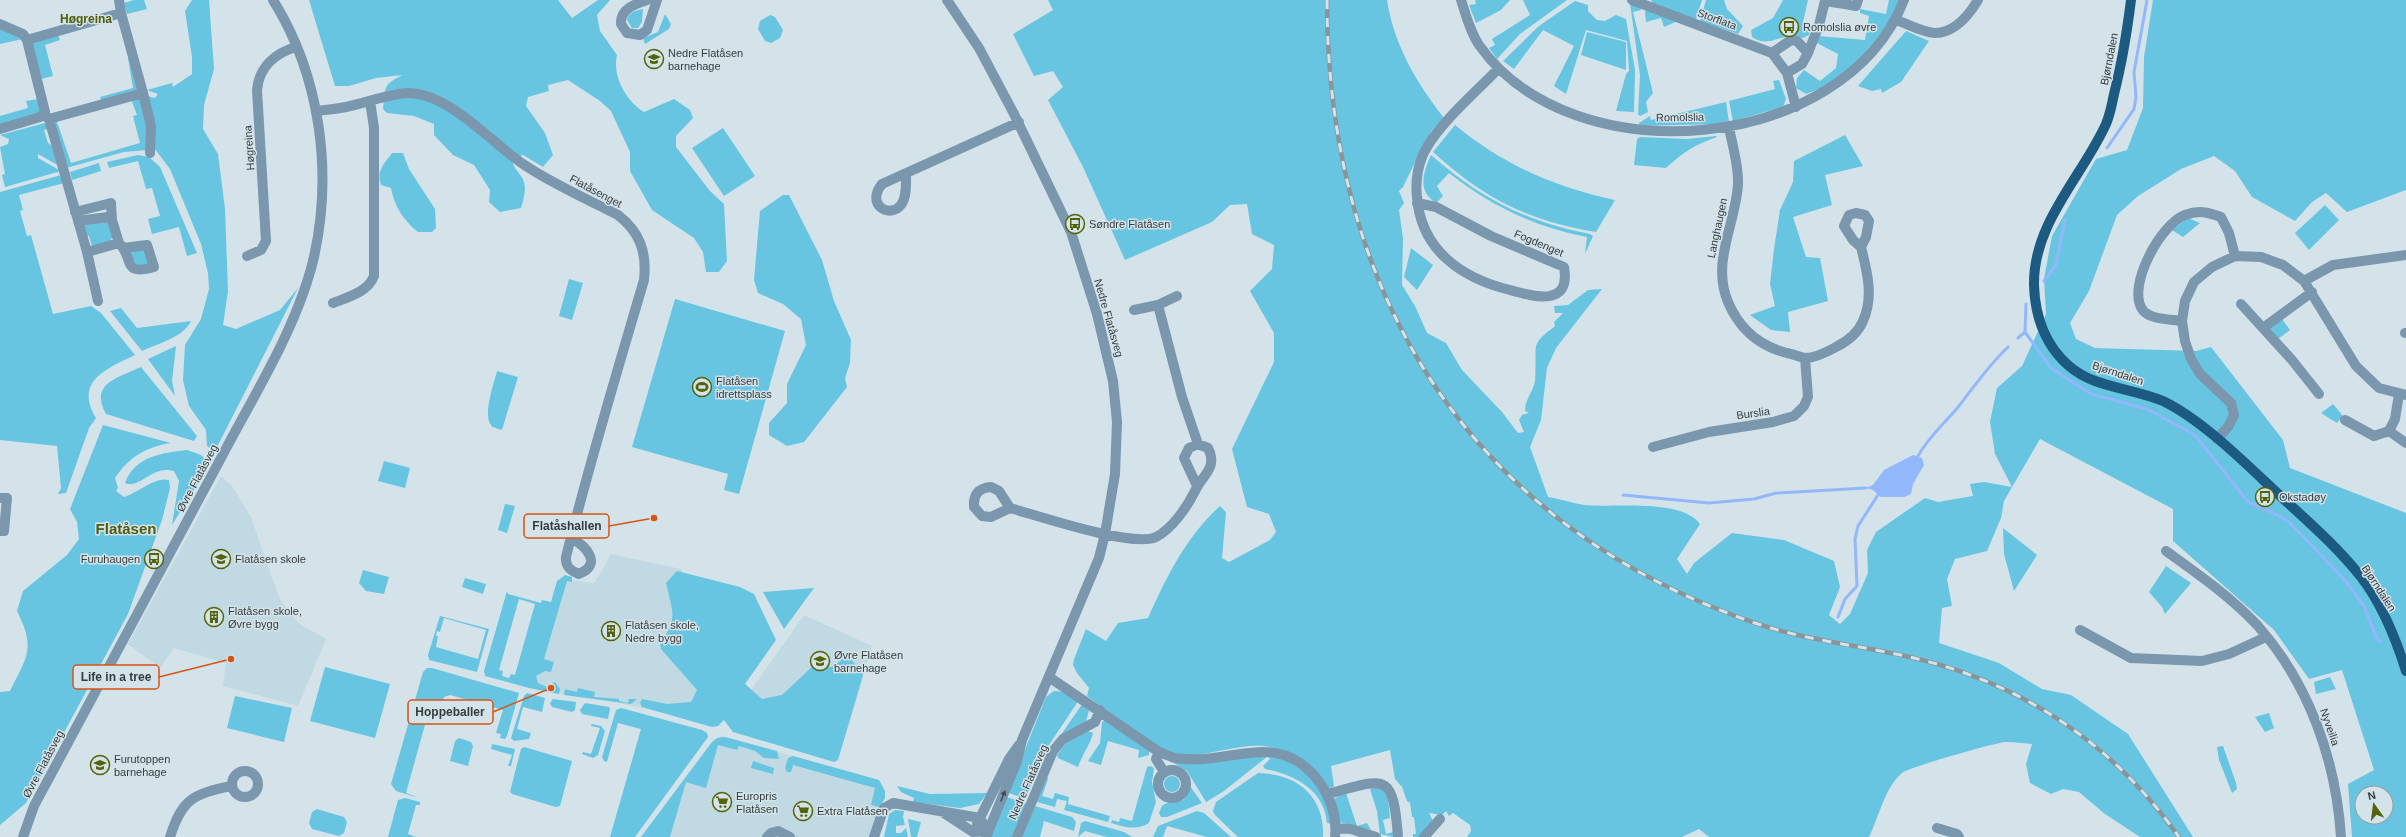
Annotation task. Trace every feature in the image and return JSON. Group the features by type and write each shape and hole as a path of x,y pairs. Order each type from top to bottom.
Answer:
{"main road":[{"name":"Bjørndalen","path":"2131,0 2121,70 2107,122 2048,223 2041,242 2035,266 2034,284 2038,316 2050,345 2072,369 2088,377 2162,401 2177,409 2217,439 2322,535 2361,578 2389,626 2406,671"}],"street":[{"path":"120,0 121,13 144,93 151,126 150,153"},
{"path":"273,0 284,18 296,47 316,111"},
{"path":"647,0 628,8 623,13 621,24 627,33 640,35 647,30 656,0"},
{"name":"Nedre Flatåsveg","path":"947,0 979,48 1019,122 1071,232 1091,294 1109,360 1117,422 1115,474 1105,534 1099,558 1022,740 1009,759 997,811 987,834"},
{"name":"Romolslia","path":"1461,0 1467,20 1478,44 1498,68 1518,86 1554,105 1595,121 1634,129 1675,132 1729,127 1796,107 1824,93 1853,71 1881,43 1896,20 1904,0"},
{"name":"Storflata","path":"1632,0 1772,53"},
{"path":"1787,73 1802,64 1808,53 1819,25 1825,0 1845,2 1856,6 1858,0"},
{"path":"1896,20 1935,33 1952,27 1966,18 1978,0"},
{"path":"27,40 121,13"},
{"path":"0,24 23,34 27,40 46,117 87,252 98,301"},
{"path":"1796,107 1787,73 1772,53 1791,40 1797,41 1808,53"},
{"name":"Høgreina","path":"247,256 261,250 266,241 257,90 259,76 271,60 286,50 296,47"},
{"name":"Fogdenget","path":"1417,203 1436,207 1491,236 1564,267 1566,278 1562,289 1551,298 1528,295 1504,289 1461,268 1441,254 1428,239 1421,222 1417,203 1416,180 1426,148 1438,132 1498,68"},
{"path":"0,129 144,93"},
{"name":"Flatåsenget","path":"316,111 408,94 423,95 438,101 525,165 618,215 630,224 637,234 644,253 646,264 644,280 601,427 571,538"},
{"path":"333,303 365,289 372,283 374,276 374,128 370,101"},
{"name":"Øvre Flatåsveg","path":"23,837 34,806 247,410 288,327 306,285 319,230 323,179 321,136 316,111"},
{"path":"906,175 1019,122"},
{"name":"Langhaugen","path":"1729,127 1738,182 1734,209 1723,254 1721,273 1725,295 1742,327 1754,338 1778,351 1805,358 1824,353 1842,344 1858,332 1864,320 1869,289 1862,247"},
{"path":"2182,321 2153,317 2142,310 2138,297 2141,275 2150,253 2166,229 2183,216 2203,211 2220,217 2229,233 2235,256"},
{"path":"76,216 108,217 112,220 121,246 87,252"},
{"path":"2304,281 2333,265 2406,255"},
{"path":"2217,439 2228,427 2234,415 2231,403 2200,374 2191,358 2185,341 2182,321 2185,301 2194,282 2212,267 2235,256 2261,256 2283,265 2304,281 2356,366 2379,388 2402,394 2396,419 2389,431 2374,436 2346,420"},
{"path":"2263,328 2312,292"},
{"path":"1134,310 1158,304 1177,296"},
{"path":"1158,304 1182,397 1198,444"},
{"path":"2241,304 2319,394"},
{"name":"Burslia","path":"1653,447 1709,432 1773,422 1794,416 1804,406 1808,397 1805,358"},
{"path":"2389,431 2406,443"},
{"path":"1010,508 1105,534 1139,540 1155,537 1165,531 1189,503 1197,486 1204,480 1212,462 1208,448 1198,444 1189,448 1184,458 1197,486"},
{"path":"0,498 7,498 4,531 0,531"},
{"name":"Nyveilia","path":"2166,551 2212,584 2258,626 2300,683 2317,724 2332,773 2339,813 2341,837"},
{"path":"2080,630 2131,658 2202,662 2229,654 2266,637"},
{"path":"1049,677 1100,710 1159,752 1176,758 1199,758 1257,750 1288,756 1303,765 1313,774 1328,794 1334,810 1335,832 1352,829 1376,837"},
{"name":"Nedre Flatåsveg","path":"1017,837 1053,751 1063,739 1095,722 1100,710"},
{"path":"1159,752 1156,759 1164,772"},
{"name":"Nedre Flatåsveg","path":"972,834 985,807 1004,780"},
{"path":"1328,794 1367,783 1378,782 1385,786 1394,798 1398,837"},
{"path":"170,837 176,817 191,799 202,792 231,786"},
{"path":"874,837 884,808 893,803 944,813 958,812 980,818 987,834 972,834 944,813"},
{"path":"1424,837 1440,819"},
{"path":"1937,828 1957,834 1959,837"},
{"path":"767,837 771,832 778,831 790,837"}],"shaded area":[{"path":"134,0 144,0 147,9 127,14 124,3"},
{"path":"192,0 209,0 214,69 204,105 203,129 218,154 225,209 228,291 223,325 236,329 280,310 298,288 215,451 207,446 206,430 189,406 183,380 185,345 201,319 209,289 208,273 201,244 170,169 155,149 153,116 147,96 155,98 158,94 147,90 172,83 173,87 192,74 192,57 185,11"},
{"path":"309,0 558,0 572,18 598,0 610,0 597,15 600,31 617,55 617,71 626,95 644,112 674,99 690,110 693,118 676,136 676,147 710,191 724,204 727,261 719,272 706,272 703,252 694,238 652,210 630,171 630,152 611,111 600,101 568,80 548,85 549,91 528,97 526,106 545,133 553,155 543,167 523,155 512,159 514,166 523,180 525,192 521,208 500,212 489,202 490,190 474,165 453,155 434,135 434,124 414,116 387,113 383,109 386,88 391,82 402,75 376,78 349,86 335,86"},
{"path":"1048,0 1387,0 1390,17 1401,48 1424,91 1444,118 1432,130 1403,187 1399,191 1404,203 1399,210 1403,238 1402,285 1415,306 1427,333 1446,343 1462,370 1502,412 1518,433 1524,432 1519,420 1522,415 1529,413 1525,411 1525,407 1535,381 1536,346 1541,337 1555,326 1554,322 1563,313 1555,313 1554,306 1568,305 1588,290 1602,289 1556,348 1547,368 1541,420 1530,447 1548,497 1584,505 1663,507 1678,510 1691,516 1700,524 1677,559 1687,574 1694,563 1732,533 1784,540 1834,561 1840,587 1829,615 1840,624 1850,614 1868,573 1867,550 1876,532 1925,498 1938,502 1973,496 1970,484 1984,482 2012,487 1995,454 1990,422 1997,388 2022,366 2046,314 2044,279 2052,236 2096,159 2127,150 2143,108 2144,57 2153,0 2406,0 2406,190 2347,212 2326,193 2312,202 2295,221 2252,197 2235,171 2214,156 2181,169 2138,196 2117,215 2089,291 2070,323 2076,339 2095,348 2196,351 2211,347 2283,440 2290,468 2406,513 2406,837 2352,837 2348,784 2374,770 2342,670 2309,679 2274,630 2173,541 2173,509 2040,439 2004,501 2001,518 1987,551 1955,559 1947,579 1952,606 1942,608 1939,643 1999,663 2042,689 2071,695 2128,734 2193,837 2140,837 2105,814 2079,792 2063,789 2051,794 2030,783 2026,764 2032,744 2022,743 2005,742 1986,746 1935,761 1902,773 1891,786 1869,837 1709,837 1699,829 1682,837 1467,837 1471,831 1470,825 1453,813 1449,816 1446,811 1442,815 1429,813 1433,821 1422,837 1413,837 1413,834 1416,834 1414,817 1412,817 1410,803 1407,801 1402,787 1395,779 1390,750 1331,766 1334,786 1331,788 1318,782 1284,753 1277,749 1247,746 1195,755 1180,754 1166,750 1152,743 1124,725 1087,696 1089,688 1077,673 1073,665 1074,659 1086,629 1106,641 1118,623 1148,618 1162,587 1187,544 1220,506 1226,512 1222,558 1229,562 1270,540 1276,532 1269,514 1247,507 1232,449 1274,362 1274,333 1250,291 1272,269 1274,245 1252,234 1247,204 1230,205 1212,222 1125,260 1083,167 1048,100 1063,87 1053,71 1034,76 1013,34 1053,10"},
{"path":"1475,0 1510,0 1501,10 1476,23 1469,5 1476,4"},
{"path":"1523,0 1567,0 1520,34 1497,59 1489,48 1495,45 1492,39 1530,15"},
{"path":"1651,0 1702,0 1696,19 1694,20 1653,4"},
{"path":"1706,0 1724,0 1727,9 1743,26 1738,34 1700,21"},
{"path":"1783,0 1808,0 1803,22 1805,28 1811,29 1809,35 1803,38 1789,36 1765,42 1752,37 1751,30 1773,18"},
{"path":"1889,0 1900,0 1884,29 1874,43 1849,69 1821,88 1806,94 1796,88 1797,78 1804,70 1820,81 1836,68 1838,54 1815,42 1818,36 1865,40 1869,16 1860,13 1860,9 1886,14"},
{"path":"1575,1 1588,5 1588,11 1597,20 1605,21 1616,15 1626,19 1635,70 1634,112 1616,111 1626,74 1629,71 1627,41 1586,30 1566,94 1554,86 1574,46 1543,30 1514,69 1503,61 1539,26"},
{"path":"1630,3 1640,7 1641,10 1633,12 1653,93 1646,102 1648,112 1640,116 1638,114 1640,75"},
{"path":"643,9 642,22 638,28 632,28 627,20 629,15"},
{"path":"1646,10 1678,21 1664,27 1661,18 1646,22"},
{"path":"665,14 671,24 669,29 645,44 643,38 658,32"},
{"path":"770,15 775,17 783,30 780,38 771,43 765,41 758,29 760,21"},
{"path":"0,27 23,39 0,44"},
{"path":"1906,31 1929,41 1901,82 1882,93 1881,89 1872,91 1858,86"},
{"path":"1587,32 1626,42 1626,70 1581,55"},
{"path":"58,34 60,40 45,45 53,76 41,79 30,42"},
{"path":"131,56 140,91 101,100 100,97 133,88 128,58"},
{"path":"1779,80 1786,99 1783,107 1733,121 1729,101 1775,89 1773,81"},
{"path":"141,96 147,115 147,150 124,152 66,168 52,120 56,119 71,163 140,143 133,116 137,115 131,99"},
{"path":"38,99 41,112 0,125 0,116 28,108 26,101"},
{"path":"1726,102 1729,122 1716,124 1640,126 1639,123 1650,116 1651,120"},
{"path":"45,123 49,129 44,130 48,143 55,148 61,167 38,154 38,158 61,171 5,187 2,175 5,174 0,147 8,144 9,139 0,135"},
{"path":"1455,125 1492,152 1530,173 1593,195 1615,200 1596,232 1548,221 1527,214 1489,195 1471,183 1433,152"},
{"path":"723,128 755,176 724,196 692,148"},
{"path":"1845,135 1863,166 1825,175 1832,205 1793,217 1806,257 1820,258 1828,301 1788,312 1790,332 1771,330 1750,315 1775,306 1770,284 1774,249 1780,210 1793,182 1794,161"},
{"path":"1640,137 1687,139 1717,137 1690,150 1666,168 1634,165 1637,139"},
{"path":"392,153 403,153 409,169 435,209 436,228 432,232 418,232 413,228 400,213 392,195 391,188 381,185 379,176 380,172"},
{"path":"138,155 149,157 160,167 197,253 187,256 179,227 152,234 148,219 160,216 152,188 146,189 138,161 109,168 107,162"},
{"path":"1431,155 1468,184 1505,206 1545,223 1590,234 1593,236 1585,254 1587,237 1568,233 1514,214 1481,196 1449,173 1437,186 1443,196 1436,203 1426,193 1423,181"},
{"path":"99,163 101,171 72,180 70,172"},
{"path":"61,175 64,183 19,195 23,210 20,211 27,236 31,235 53,314 91,306 101,313 135,355 104,371 91,385 89,395 90,405 96,418 89,428 66,493 58,494 61,488 57,446 0,440 0,192"},
{"path":"783,195 789,195 822,260 834,301 851,340 850,363 845,378 847,387 804,442 787,446 769,435 769,423 787,403 787,384 806,345 801,319 783,304 758,293 754,280 760,211"},
{"path":"2325,205 2339,220 2309,250 2295,233"},
{"path":"2188,218 2200,223 2183,237 2172,230"},
{"path":"100,221 108,222 113,238 111,239 112,243 92,246 89,236 85,237 82,226"},
{"path":"143,246 150,265 138,268 128,250"},
{"path":"1411,248 1433,265 1417,290 1404,277"},
{"path":"569,279 583,283 572,320 559,316"},
{"name":"Flatåsen idrettsplass","path":"675,299 785,331 739,494 724,490 728,474 632,447"},
{"path":"121,308 137,328 191,321 188,327 176,336 142,351 110,311"},
{"path":"2282,319 2290,330 2278,339 2268,328"},
{"path":"176,346 172,381 175,396 148,359"},
{"path":"141,367 197,436 194,441 106,414 102,404 101,395 104,388 108,383 115,379"},
{"path":"497,371 518,377 502,430 493,427 488,417 489,400"},
{"path":"2333,404 2343,416 2337,423 2321,413"},
{"path":"103,425 171,443 154,447 139,454 126,464 115,478 118,488 116,491 124,497 158,480 169,480 170,488 162,520 128,614 26,803 0,825 0,692 10,691 25,660 28,644 23,624 17,611 23,591 67,555 79,539 77,522 70,509"},
{"path":"187,450 201,455 210,464 172,525 179,481 174,471 159,471 141,481 130,484 125,483 135,467 142,461 159,455"},
{"path":"1913,455 1922,458 1924,465 1913,484 1911,494 1904,497 1881,497 1873,490 1866,488 1873,485 1884,470"},
{"path":"384,461 410,468 405,488 378,481"},
{"name":"Flatåsen skole","path":"221,476 232,486 251,517 280,600 298,623 326,639 298,706 223,686 226,663 174,648 160,668 128,644"},
{"path":"505,504 515,506 507,533 498,530"},
{"path":"2003,528 2037,555 2014,591 2004,554"},
{"path":"610,554 681,569 690,583 698,690 691,702 664,713 615,702 529,688 563,579 594,583 605,566"},
{"path":"2166,566 2191,583 2165,614 2162,607 2149,592"},
{"path":"363,570 389,577 384,594 366,591 359,583"},
{"path":"677,571 740,587 754,594 776,640 745,684 762,699 782,695 814,665 832,667 848,655 863,675 838,760 834,762 733,732 724,720 718,726 712,727 642,707 640,703 642,699 667,704 691,702 697,690 661,649 660,643 666,635 672,621 672,608 666,583"},
{"path":"565,575 572,577 572,582 567,581 544,659 554,662 551,672 545,671 536,676 538,683 547,687 555,682 560,689 559,694 529,688 485,676 484,671 507,591 508,594 541,603 542,600 551,602 557,581","holes":["519,599 535,604 515,675 511,674 509,678 502,676 503,671 499,670"]},
{"path":"465,578 486,584 483,594 462,587"},
{"path":"814,588 784,629 763,592"},
{"name":"Øvre Flatåsen barnehage","path":"804,615 872,646 848,729 744,700"},
{"path":"440,616 489,629 477,672 429,660 428,655","holes":["444,618 486,630 478,659 436,647 438,636 436,636 437,631 440,632"]},
{"path":"325,667 390,684 375,738 310,721"},
{"path":"427,668 432,668 519,693 505,739 500,738 501,734 496,733 503,710 450,695 444,697 439,714 444,717 443,721 437,720 436,723 426,721 406,793 419,798 396,791 391,784 423,672"},
{"path":"2330,677 2336,689 2316,694 2314,682"},
{"path":"578,688 595,692 594,697 619,699 619,701 628,703 629,699 637,699 631,704 564,695 565,689 577,692"},
{"path":"1054,691 1068,692 1079,700 1047,748 1026,797 1023,798 1009,793 1007,797 1026,804 1012,837 990,837 1046,697"},
{"path":"527,693 545,698 542,712 523,707 517,729 531,733 529,739 514,741 511,738 524,696"},
{"path":"235,696 292,708 284,742 227,728"},
{"path":"553,699 576,702 575,710 572,712 552,707 550,703"},
{"path":"585,703 609,707 608,719 582,714 580,710"},
{"path":"1083,703 1089,711 1086,721 1058,739"},
{"path":"621,708 702,730 707,733 708,737 635,837 610,837 641,729 618,723 607,762 604,761 602,757 616,710"},
{"path":"2269,713 2274,728 2265,732 2255,717"},
{"path":"1105,720 1149,750 1149,755 1138,758 1139,750 1108,741 1101,765 1088,761 1100,743 1102,722"},
{"path":"592,724 601,726 605,731 598,755 593,758 582,754 583,752 591,754 600,728 591,726"},
{"path":"1088,731 1093,733 1092,737 1078,767 1058,758 1057,755 1067,742"},
{"path":"721,736 879,780 885,791 885,798 877,813 869,837 641,837 712,742"},
{"path":"725,737 777,751 779,759 764,758 755,751 739,746 737,750 718,745 706,788 686,782 670,837 641,837 712,742 717,738"},
{"path":"459,738 471,742 473,746 468,766 450,761 455,741"},
{"path":"492,744 515,749 511,766 508,766 512,755 491,749"},
{"path":"2223,746 2236,783 2237,789 2232,793 2219,760 2217,747"},
{"path":"524,747 572,761 560,806 556,807 512,794 510,792 521,749"},
{"path":"793,756 879,780 885,791 885,798 880,807 871,805 875,788 793,765 791,772 787,772 785,768 788,758"},
{"path":"1268,756 1289,761 1306,773 1326,798 1332,824 1327,823 1325,811 1320,801 1306,786 1286,775 1265,769 1263,766 1270,759"},
{"path":"1268,756 1224,791 1206,802 1187,771 1167,759"},
{"path":"753,761 774,768 773,774 751,768"},
{"path":"1150,766 1154,768 1152,782 1156,802 1149,823 1135,828 1111,823 1112,820 1119,822 1120,818 1132,821 1147,767"},
{"path":"1258,773 1272,774 1285,778 1306,790 1314,799 1319,810 1323,837 1238,837 1215,815 1213,811 1216,802"},
{"path":"1172,776 1178,778 1180,784 1178,790 1172,792 1166,790 1164,784 1166,778"},
{"path":"1047,777 1048,779 1042,796 1053,799 1055,793 1069,797 1068,804 1110,816 1108,822 1064,810 1067,801 1057,799 1055,807 1037,802"},
{"path":"897,786 930,794 987,793 979,804 960,808 913,802 914,798 901,792"},
{"path":"1190,786 1202,803 1167,817 1161,817 1159,813 1162,806 1170,802 1182,801 1188,793"},
{"path":"1381,787 1388,798 1390,818 1383,820 1386,834 1393,832 1394,837 1380,834 1377,811 1370,789 1368,789"},
{"path":"1346,793 1357,826 1367,823 1371,830 1339,822 1334,799"},
{"path":"405,798 420,802 420,805 416,805 408,834 416,837 388,837 398,800"},
{"path":"1035,806 1072,817 1076,822 1074,831 1044,821 1040,837 1022,837"},
{"path":"317,809 344,817 347,822 344,833 339,836 312,829 309,823 312,812"},
{"path":"895,810 904,811 903,817 905,825 896,826 896,833 901,833 906,828 908,837 884,837 889,814"},
{"path":"1197,811 1204,813 1231,837 1207,837 1167,826 1163,837 1153,837 1158,826"},
{"path":"908,819 921,822 917,837 911,837"},
{"path":"1085,821 1124,832 1132,837 1107,837 1085,831 1078,837 1081,823"}],"waterway":[{"path":"2107,148 2134,109 2136,97 2134,72 2147,0"},
{"path":"2044,281 2056,265 2065,220"},
{"path":"2026,304 2025,332 2051,368 2091,394 2147,409 2195,435 2248,502 2274,513 2289,522 2343,578 2364,606 2377,639 2380,641"},
{"path":"2018,338 2025,332"},
{"path":"1918,456 1932,436 1959,406 1988,368 2008,347"},
{"path":"1623,495 1709,503 1754,499 1776,493 1866,488"},
{"path":"1838,617 1845,599 1857,586 1855,539 1858,526 1878,495"}],"railway":[{"path":"1327,0 1334,108 1354,210 1389,303 1436,388 1498,464 1572,529 1660,583 1761,625 1780,631 1914,658 1954,669 1993,684 2029,702 2063,723 2096,747 2126,774 2153,804 2179,837"}],"place":[{"name":"Romolslia øvre","path":"1789,27"},
{"name":"Nedre Flatåsen barnehage","path":"654,59"},
{"name":"Søndre Flatåsen","path":"1075,224"},
{"name":"Flatåsen idrettsplass","path":"702,387"},
{"name":"Okstadøy","path":"2265,497"},
{"name":"Flatåshallen","path":"654,518"},
{"name":"Furuhaugen","path":"154,559"},
{"name":"Flatåsen skole","path":"221,559"},
{"name":"Flatåsen skole, Øvre bygg","path":"214,617"},
{"name":"Flatåsen skole, Nedre bygg","path":"611,631"},
{"name":"Life in a tree","path":"231,659"},
{"name":"Øvre Flatåsen barnehage","path":"820,661"},
{"name":"Hoppeballer","path":"551,688"},
{"name":"Furutoppen barnehage","path":"100,765"},
{"name":"Europris Flatåsen","path":"722,802"},
{"name":"Extra Flatåsen","path":"803,811"}],"district":[{"name":"Høgreina","path":"86,19"},
{"name":"Flatåsen","path":"126,529"}]}
